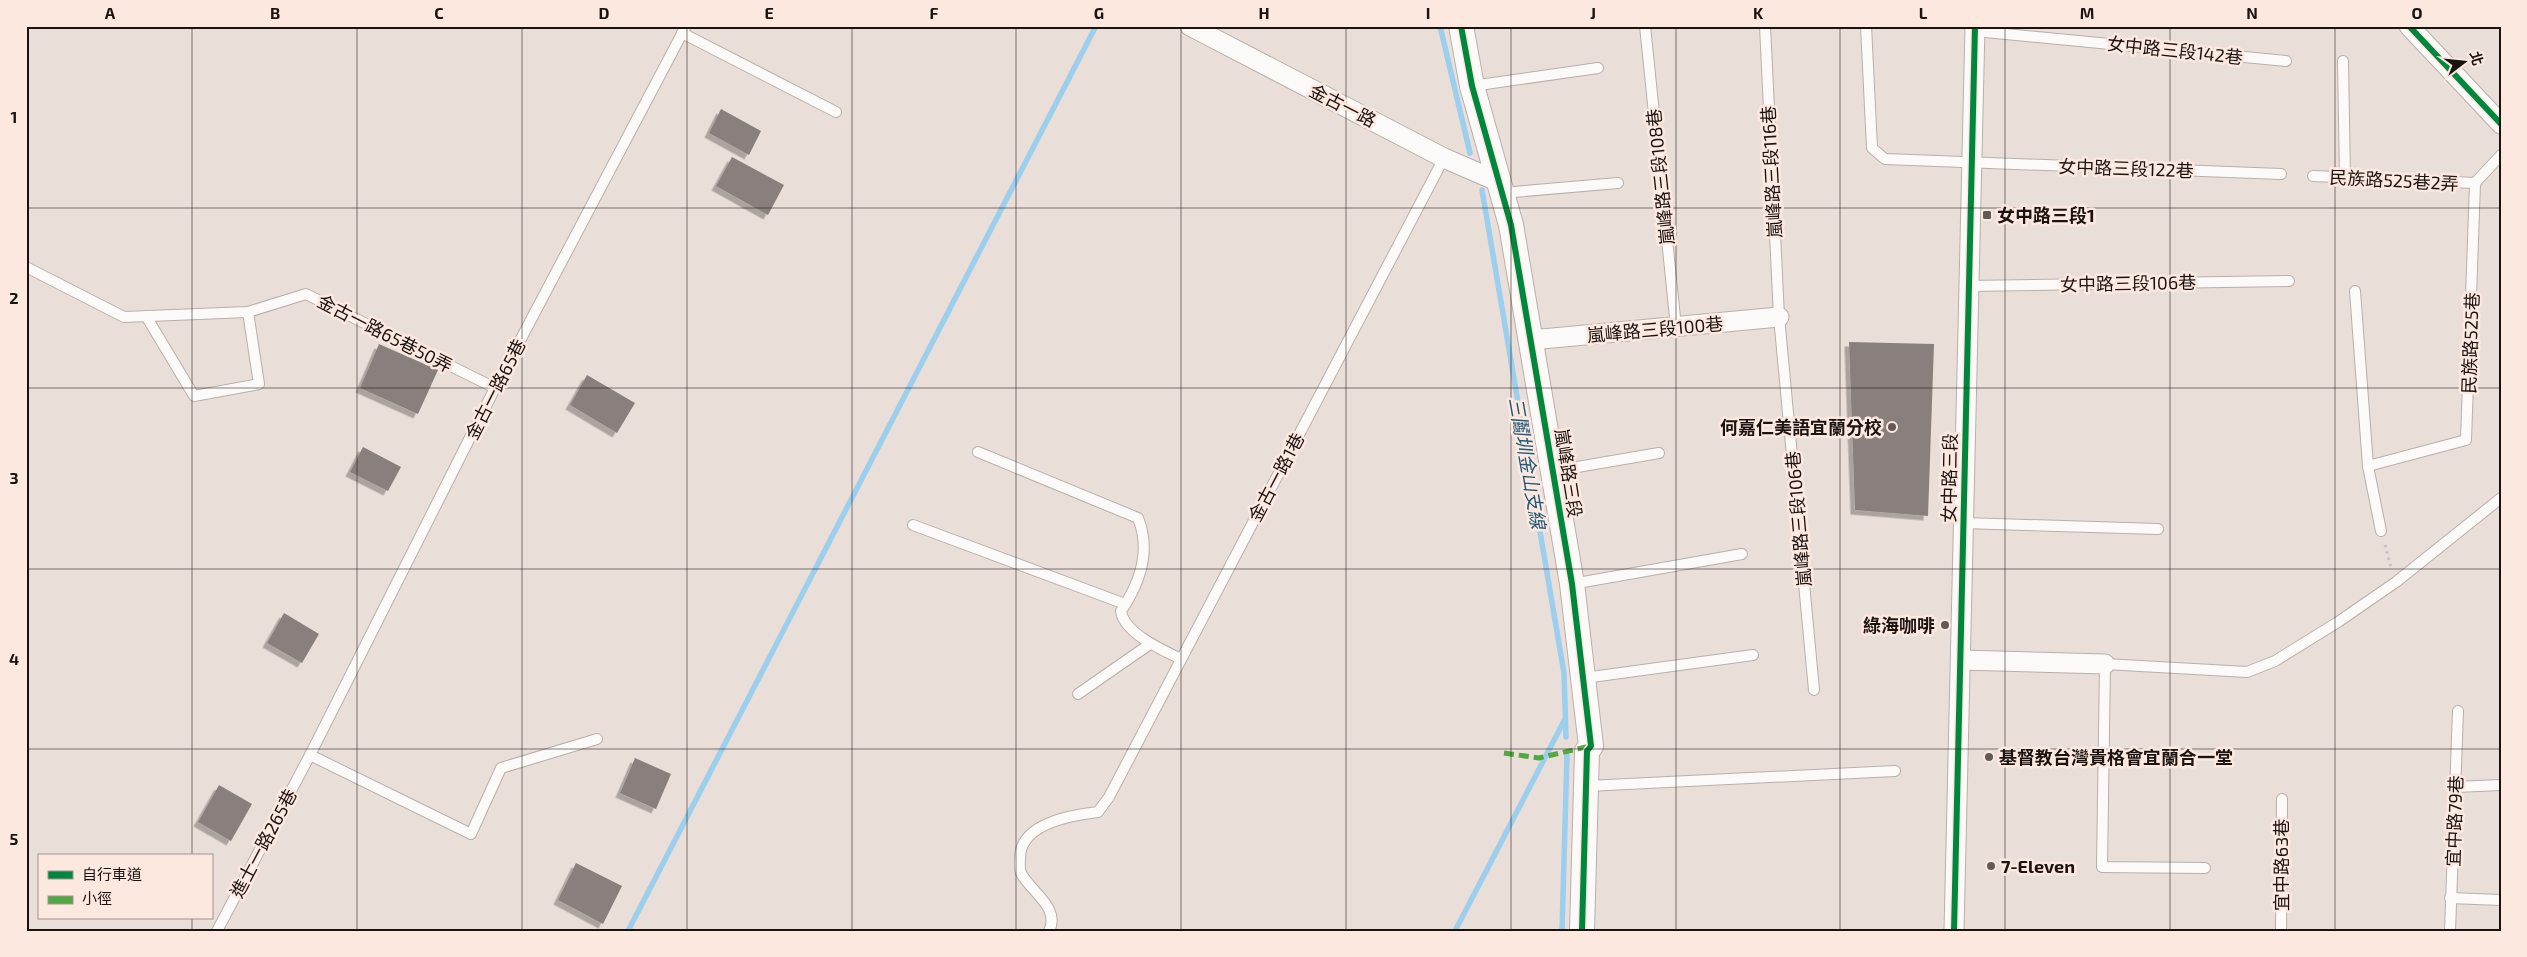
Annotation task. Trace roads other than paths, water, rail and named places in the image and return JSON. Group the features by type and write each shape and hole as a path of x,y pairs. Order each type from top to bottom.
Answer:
{"street":[{"name":"金古一路","path":"1190,26 1499,187"},
{"name":"嵐峰路三段","path":"1461,26 1472,86 1511,225 1572,584 1591,746 1587,750 1582,931"},
{"path":"2409,26 2501,124"},
{"name":"女中路三段","path":"1954,931 1975,28"},
{"name":"嵐峰路三段100巷","path":"1531,340 1779,318"},
{"path":"1961,660 2104,664"}],"lane":[{"name":"嵐峰路三段108巷","path":"1645,26 1676,327"},
{"name":"嵐峰路三段116巷","path":"1765,26 1779,318"},
{"name":"女中路三段122巷","path":"1866,26 1872,148 1885,159 2281,174"},
{"name":"女中路三段142巷","path":"1975,28 2286,61"},
{"path":"684,29 836,112"},
{"name":"金古一路65巷","path":"310,755 495,388 684,29"},
{"path":"2343,61 2345,178"},
{"path":"1472,86 1598,68"},
{"path":"2475,183 2501,155"},
{"name":"金古一路1巷","path":"1049,931 1052,926 1051,911 1020,872 1020,850 1035,830 1069,815 1098,812 1109,797 1444,158"},
{"name":"民族路525巷2弄","path":"2313,176 2475,183"},
{"path":"1499,187 1618,183"},
{"name":"民族路525巷","path":"2368,466 2466,440 2475,183"},
{"name":"金古一路65巷50弄","path":"26,268 124,317 248,312 306,294 495,388"},
{"name":"女中路三段106巷","path":"1968,286 2289,281"},
{"path":"2355,291 2368,466 2381,531"},
{"path":"146,316 194,396 259,384 248,312"},
{"name":"嵐峰路三段106巷","path":"1779,318 1814,690"},
{"path":"978,452 1138,518 1144,532 1144,554 1132,593 1120,610 1122,619 1150,644 1181,660"},
{"path":"1554,471 1659,453"},
{"path":"2205,868 2102,867 2104,664 2247,672 2275,661 2338,622 2396,582 2501,498"},
{"path":"1962,523 2158,529"},
{"path":"913,525 1125,604"},
{"path":"1572,584 1742,554"},
{"path":"1078,694 1150,644"},
{"path":"1584,678 1753,655"},
{"name":"宜中路79巷","path":"2450,931 2458,710"},
{"path":"310,755 471,834 501,768 598,739"},
{"name":"進士一路265巷","path":"216,931 310,755"},
{"path":"1587,786 1895,772"},
{"path":"2455,787 2501,785"},
{"name":"宜中路63巷","path":"2281,931 2282,799"},
{"path":"2450,898 2501,900"}],"waterway":[{"path":"628,931 1096,26"},
{"name":"三鬮圳金山支線","path":"1440,26 1470,153"},
{"name":"三鬮圳金山支線","path":"1482,190 1564,673 1566,737"},
{"path":"1455,931 1564,721"},
{"name":"三鬮圳金山支線","path":"1562,931 1567,755"}],"place":[{"name":"女中路三段1","path":"1987,215"},
{"name":"何嘉仁美語宜蘭分校","path":"1892,427"},
{"name":"綠海咖啡","path":"1945,625"},
{"name":"基督教台灣貴格會宜蘭合一堂","path":"1989,757"},
{"name":"7-Eleven","path":"1991,866"}]}
